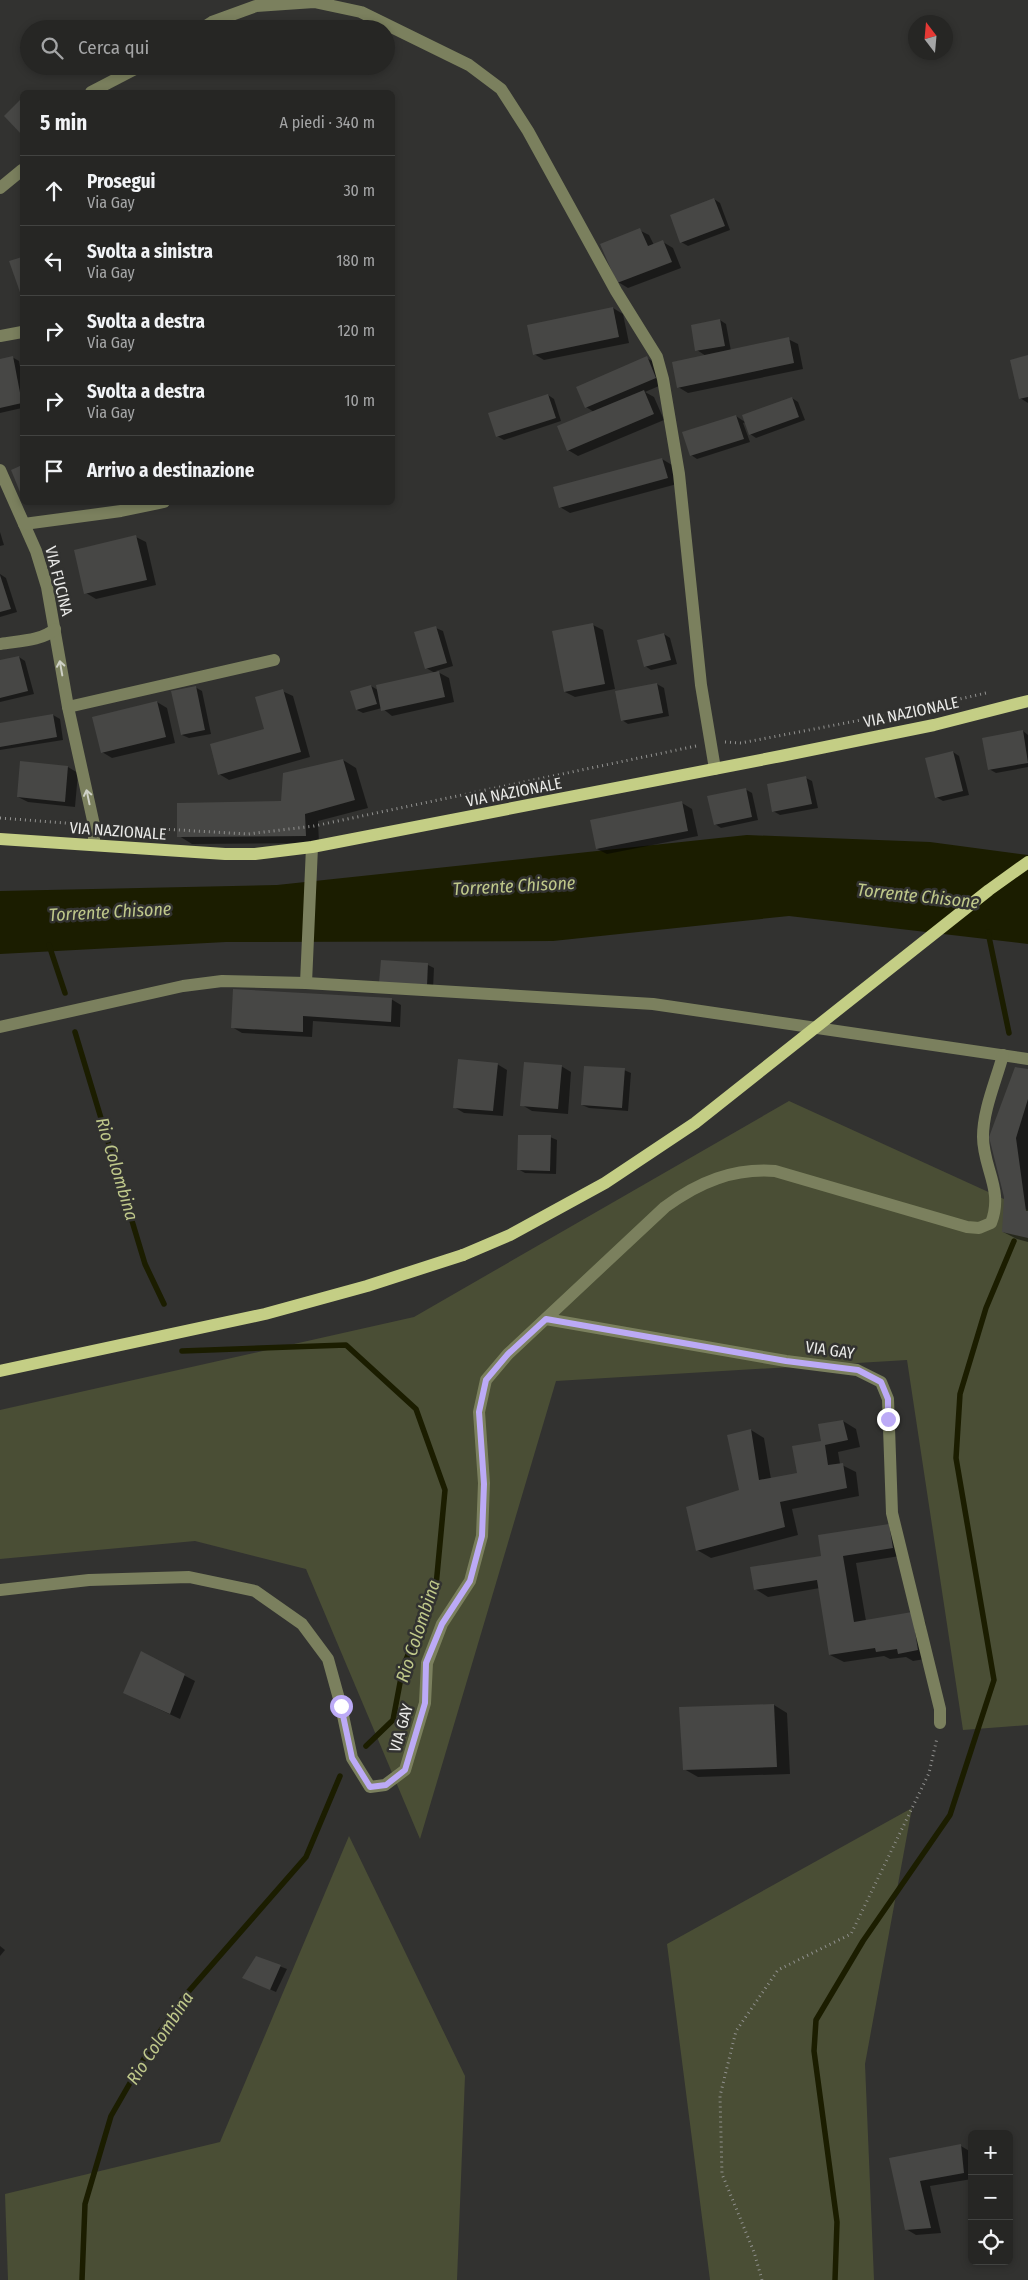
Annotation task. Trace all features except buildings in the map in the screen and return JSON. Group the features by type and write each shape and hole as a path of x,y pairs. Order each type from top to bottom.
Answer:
{"main road":[{"name":"VIA NAZIONALE","path":"0,840 225,854 255,854 312,847 934,725 1028,701"},
{"path":"0,1371 265,1314 367,1286 510,1236 605,1183 695,1123 989,890 1028,862"}],"street":[{"path":"218,20 256,6 314,2 360,12 376,20"},
{"path":"395,29 469,65 501,89 528,131 616,291 656,357 664,379 679,474 701,685 715,769"},
{"path":"95,90 124,75"},
{"path":"0,188 20,172"},
{"path":"0,336 20,332"},
{"name":"VIA FUCINA","path":"0,470 36,551 47,587 68,707 94,825 94,845"},
{"path":"24,524 122,511 150,505"},
{"path":"0,644 40,637 49,634 54,629"},
{"path":"68,707 274,660"},
{"path":"306,983 312,847"},
{"path":"0,1027 183,986 222,980 306,983 653,1004 1028,1059"},
{"name":"VIA GAY","path":"0,1590 89,1580 189,1577 255,1591 302,1624 328,1659 341,1706 352,1758 370,1787 386,1785 405,1770 425,1703 426,1663 442,1624 470,1581 482,1536 484,1484 479,1412 486,1380 508,1354 665,1207 686,1191 713,1178 736,1172 775,1171 967,1227 979,1228 991,1223 995,1213 997,1198 983,1140 983,1127 1003,1055"},
{"name":"VIA GAY","path":"546,1319 786,1361 858,1370 881,1382 889,1404 892,1513 940,1709 940,1723"}],"path":[{"path":"0,818 248,834 314,826 711,743 741,743 903,712 990,693"},
{"path":"762,2280 754,2252 722,2174 720,2096 736,2031 778,1970 851,1934 929,1773 940,1723"}],"shaded area":[{"path":"789,1101 1028,1210 1028,1725 963,1730 907,1360 556,1381 420,1839 306,1569 195,1541 0,1559 0,1410 414,1317"},
{"path":"912,1808 865,2064 874,2280 710,2280 667,1944"},
{"path":"349,1836 465,2076 457,2280 8,2280 5,2194 220,2142"}],"water":[{"name":"Torrente Chisone","path":"747,835 930,842 1028,855 1028,944 789,916 553,941 226,942 0,954 0,891 277,885"}],"waterway":[{"path":"988,932 1009,1033"},
{"name":"Rio Colombina","path":"49,945 65,993"},
{"name":"Rio Colombina","path":"75,1032 145,1264 164,1304"},
{"path":"835,2280 837,2222 814,2051 816,2020 863,1941 950,1815 994,1680 956,1458 960,1394 986,1308 1014,1241"},
{"name":"Rio Colombina","path":"182,1351 346,1345 416,1409 445,1490 436,1586 403,1667 393,1720 366,1746"},
{"name":"Rio Colombina","path":"82,2280 85,2204 111,2116 157,2036 182,1999 306,1857 340,1776"}],"route":[{"path":"341,1706 352,1758 370,1787 386,1785 405,1770 425,1703 426,1663 442,1624 470,1581 482,1536 484,1484 479,1412 486,1380 508,1354 546,1319 786,1361 858,1370 881,1382 888,1399 888,1419"}]}
